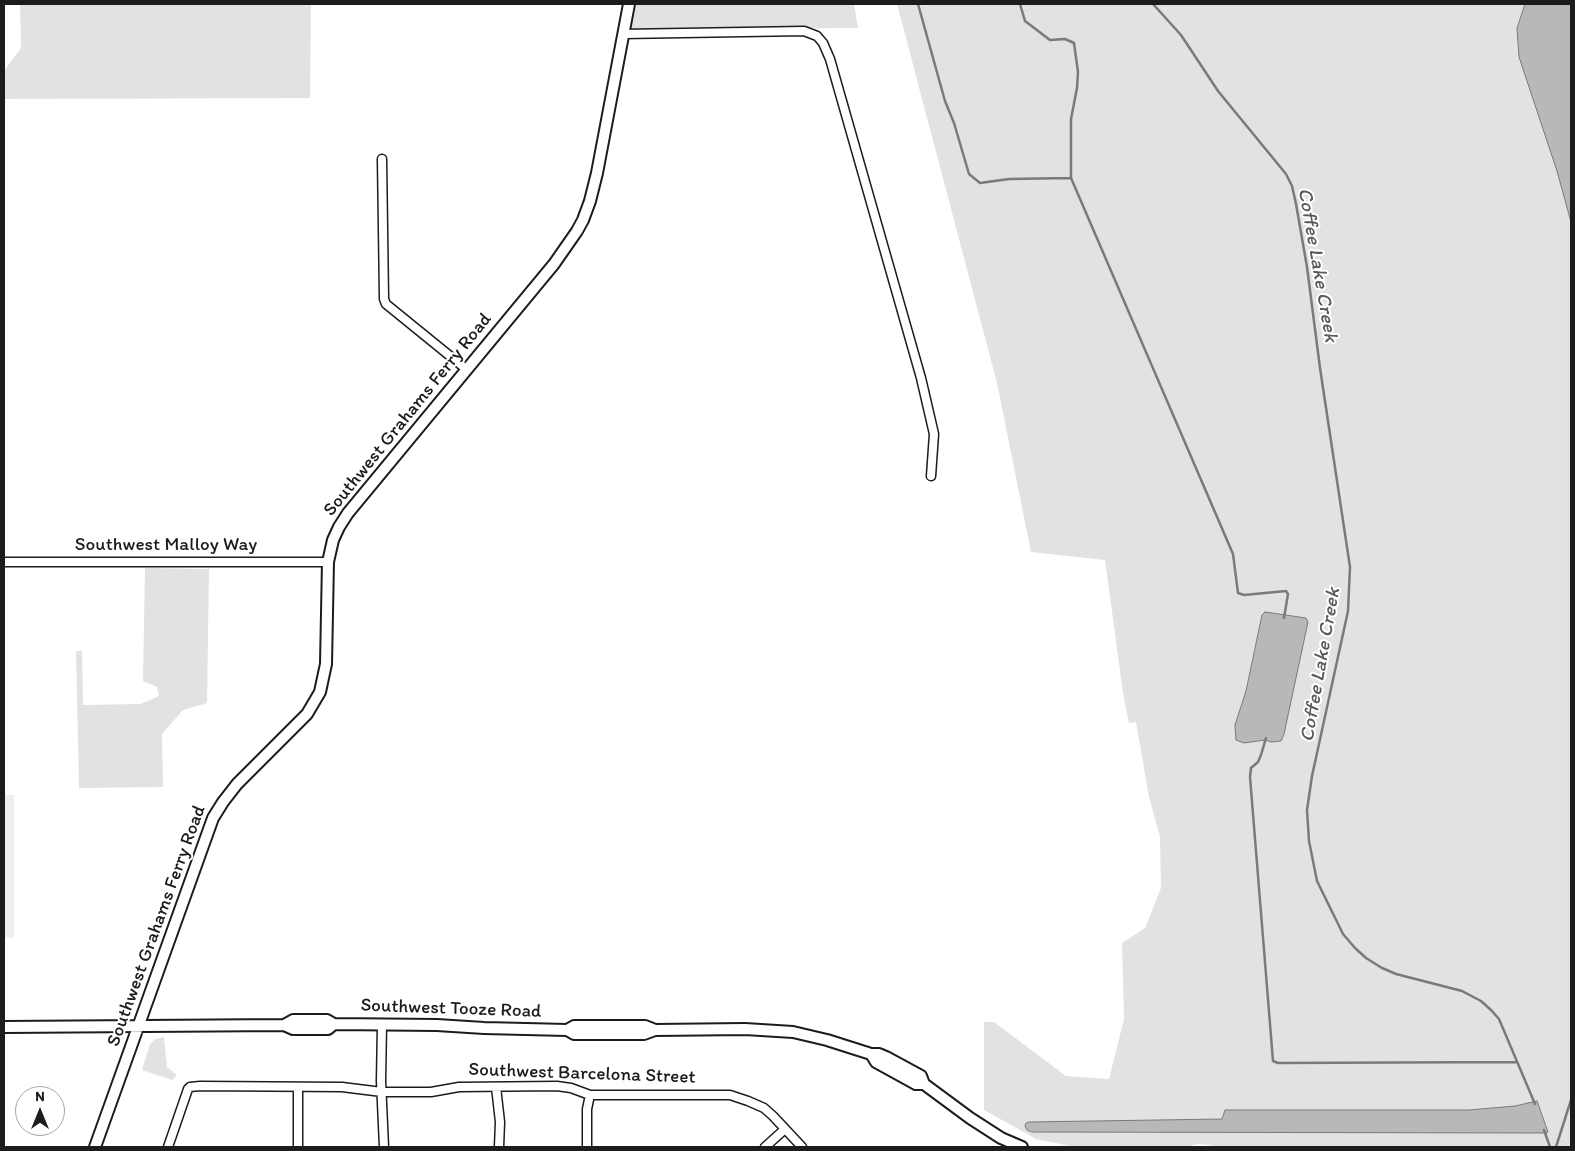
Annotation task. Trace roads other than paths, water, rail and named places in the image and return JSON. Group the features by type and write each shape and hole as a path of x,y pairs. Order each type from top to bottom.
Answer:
{"main road":[{"name":"Southwest Grahams Ferry Road","path":"95,1147 213,818 237,784 307,714 321,689 326,664 328,562 334,536 348,513 554,264 583,220 597,173 629,4"},
{"name":"Southwest Tooze Road","path":"4,1027 284,1025 293,1020 327,1020 334,1024 567,1030 574,1026 646,1026 654,1030 745,1029 781,1031 816,1037 871,1054 880,1054 921,1076 924,1084 970,1118 1002,1138 1022,1147"}],"street":[{"path":"623,34 804,31 817,36 823,43 830,59 921,378 934,434 931,476"},
{"path":"382,159 384,298 386,304 466,369"},
{"name":"Southwest Malloy Way","path":"4,562 328,562"},
{"path":"382,1024 381,1081 384,1147"},
{"name":"Southwest Barcelona Street","path":"168,1147 188,1090 190,1087 200,1086 342,1087 382,1092 431,1092 459,1087 557,1086 571,1088 590,1095 730,1095 764,1108 802,1147"},
{"path":"298,1087 298,1147"},
{"path":"496,1087 500,1122 499,1147"},
{"path":"587,1147 587,1110 590,1095"},
{"path":"765,1147 785,1129"}],"waterway":[{"path":"918,4 945,101 954,123 969,174 980,183 1009,179 1071,178"},
{"path":"1020,4 1025,21 1050,40 1065,39 1074,43 1078,72 1071,119 1071,178 1233,554 1238,593 1244,595 1286,591 1288,594 1284,618"},
{"name":"Coffee Lake Creek","path":"1153,4 1181,35 1218,91 1286,174 1292,186 1296,204 1307,267 1350,567 1348,611 1312,776 1307,810 1309,841 1317,881 1343,934 1366,958 1396,974 1462,991 1481,1001 1491,1010 1499,1019 1535,1104"},
{"path":"1266,738 1258,762 1251,768 1250,777 1273,1061 1278,1063 1517,1062"},
{"path":"1556,1147 1571,1100"},
{"name":"Coffee Lake Creek","path":"1544,1130 1550,1147"}]}
